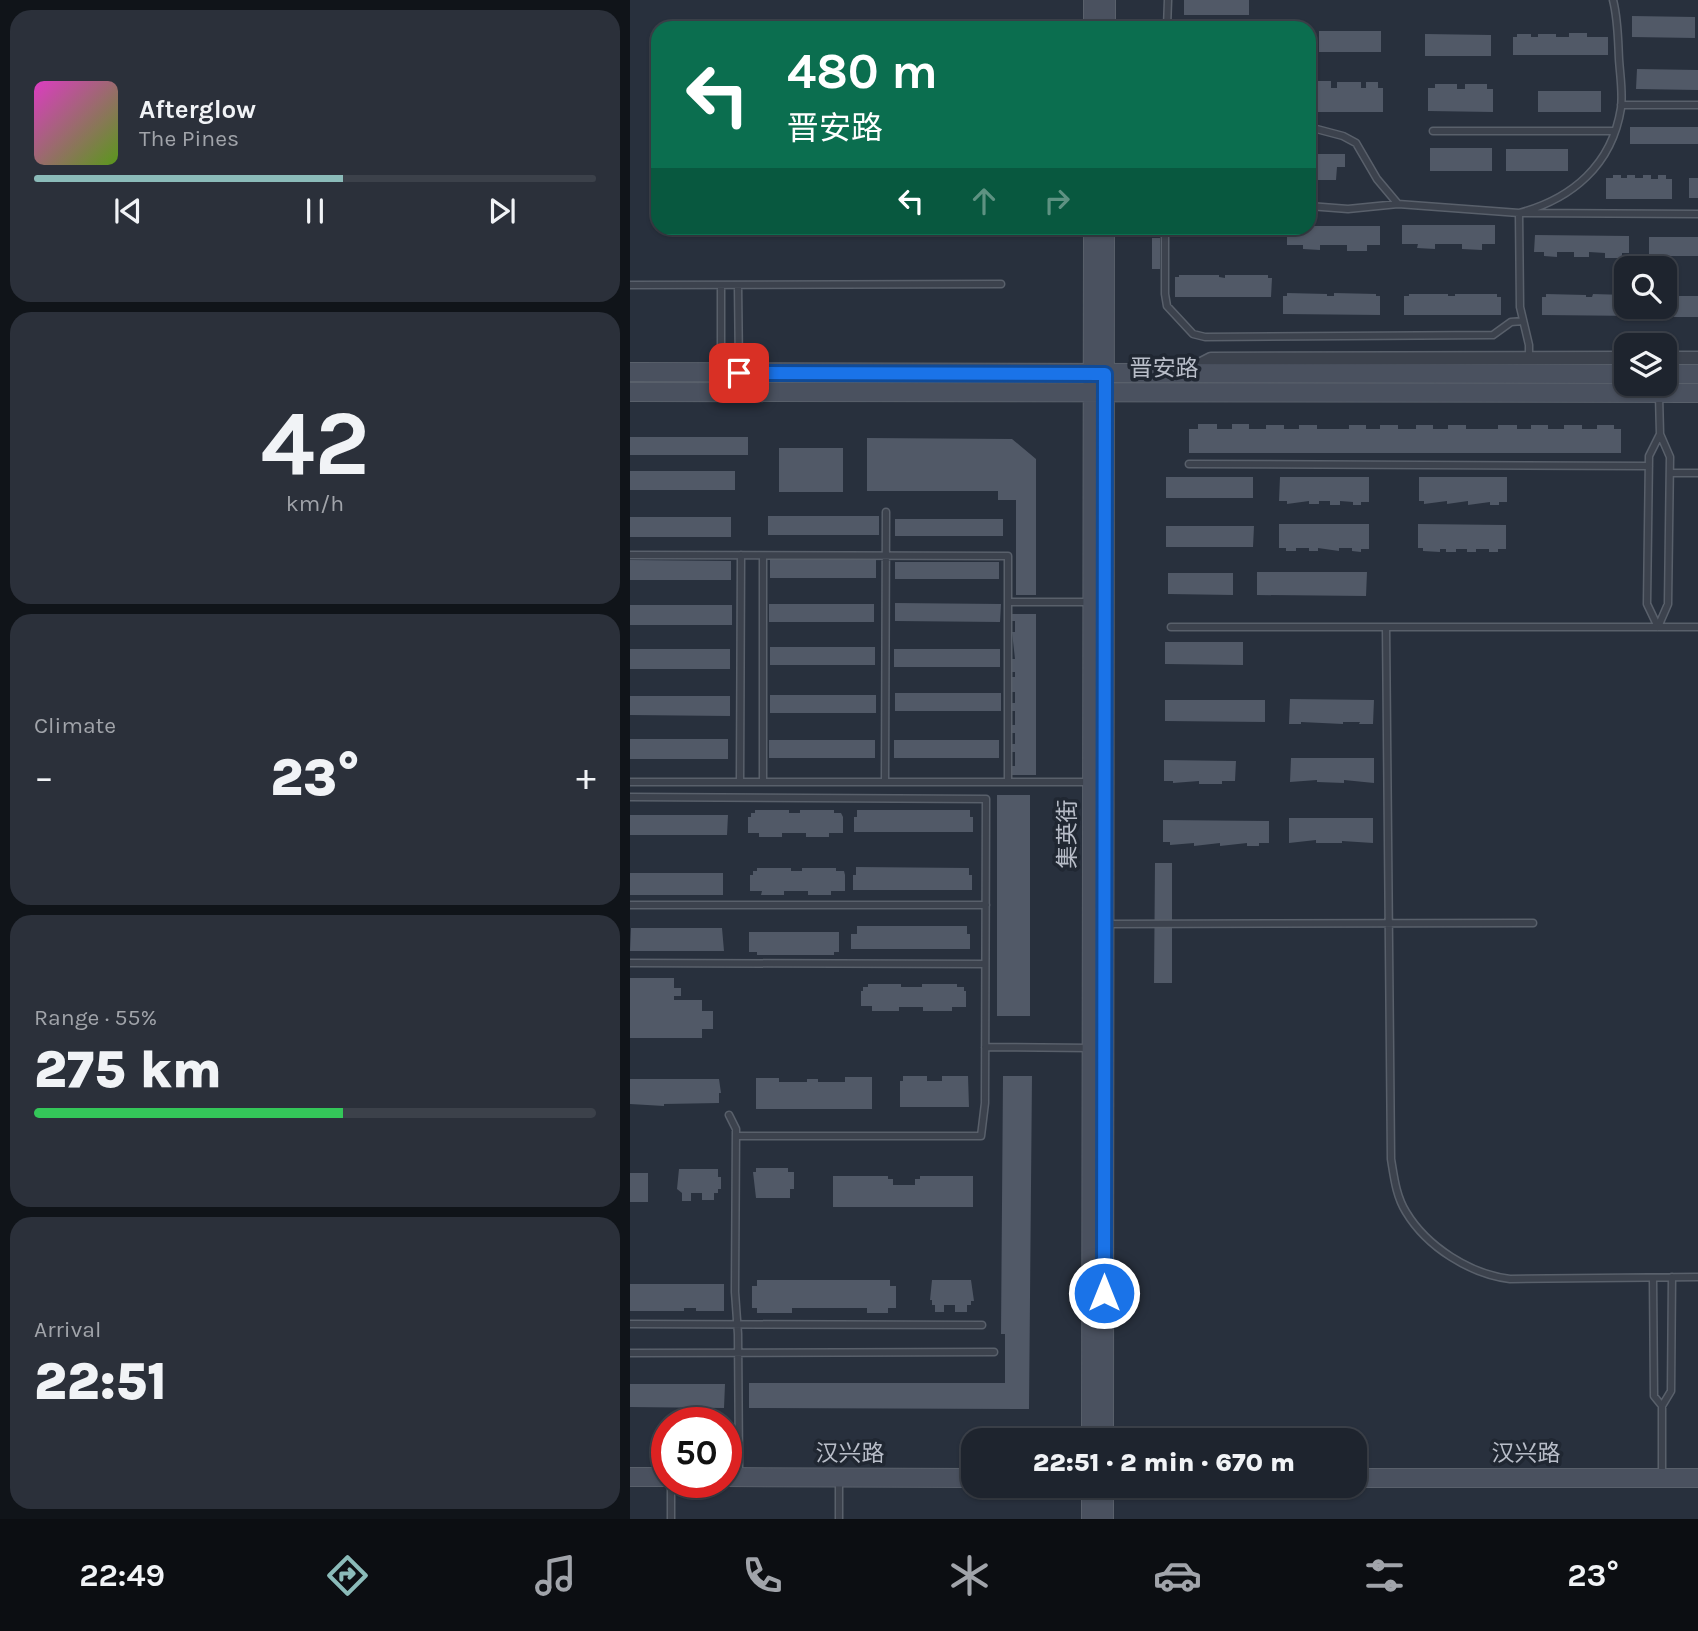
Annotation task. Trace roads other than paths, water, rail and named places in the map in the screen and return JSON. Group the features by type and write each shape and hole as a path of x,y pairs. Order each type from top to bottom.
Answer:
{"main road":[{"path":"1093,0 1093,21"},
{"path":"1105,0 1106,21"},
{"name":"集英街","path":"1093,235 1099,383 1104,924 1104,1428"},
{"name":"集英街","path":"1091,1428 1092,602 1105,235"},
{"name":"晋安路","path":"630,373 1614,392"},
{"name":"晋安路","path":"630,392 1099,383 1182,374 1614,374"},
{"path":"1677,374 1698,374"},
{"name":"晋安路","path":"1677,393 1698,393"},
{"path":"630,1468 651,1468"},
{"name":"汉兴路","path":"742,1471 961,1468"},
{"name":"汉兴路","path":"1367,1468 1698,1468"},
{"name":"汉兴路","path":"742,1472 839,1477 961,1478"},
{"path":"630,1477 651,1477"},
{"name":"汉兴路","path":"1367,1478 1698,1478"},
{"path":"1092,1498 1093,1516"},
{"path":"1093,1516 1100,1498"}],"street":[{"path":"1182,374 1211,359 1614,358"},
{"path":"1677,358 1698,358"}],"lane":[{"path":"1167,21 1168,0"},
{"path":"1518,213 1551,203 1579,184 1601,159 1615,131 1621,105 1613,0"},
{"path":"1621,105 1698,105"},
{"path":"1316,129 1356,144 1377,179 1398,204"},
{"path":"1433,131 1615,131"},
{"path":"1316,207 1348,209 1398,204 1518,213 1698,214"},
{"path":"1518,213 1520,307 1529,345 1529,358"},
{"path":"1165,235 1167,306 1193,334 1205,337 1493,335 1511,322 1523,321"},
{"path":"630,285 1001,284"},
{"path":"721,285 730,373"},
{"path":"730,373 738,285"},
{"path":"1658,627 1668,604 1670,473 1670,457 1660,434 1659,396"},
{"path":"1658,627 1647,604 1649,456 1660,434"},
{"path":"1189,464 1649,466"},
{"path":"1670,473 1698,473"},
{"path":"885,782 886,512"},
{"path":"630,555 1008,556 1008,782"},
{"path":"740,782 741,555"},
{"path":"762,782 763,556"},
{"path":"1008,602 1092,602"},
{"path":"1171,627 1698,627"},
{"path":"1386,627 1391,1159 1397,1192 1405,1212 1439,1247 1466,1266 1491,1277 1698,1277"},
{"path":"630,782 1092,782"},
{"path":"630,797 986,799 985,1103 981,1136 736,1136"},
{"path":"630,905 986,905"},
{"path":"1104,924 1533,923"},
{"path":"630,963 985,964"},
{"path":"985,1047 1092,1048"},
{"path":"729,1115 736,1129 735,1292 738,1352 734,1407"},
{"path":"1662,1468 1662,1406 1671,1391 1672,1277"},
{"path":"1653,1278 1654,1396 1662,1406"},
{"path":"630,1324 982,1325"},
{"path":"630,1353 994,1352"},
{"path":"839,1477 839,1519"},
{"path":"671,1498 671,1519"}]}
